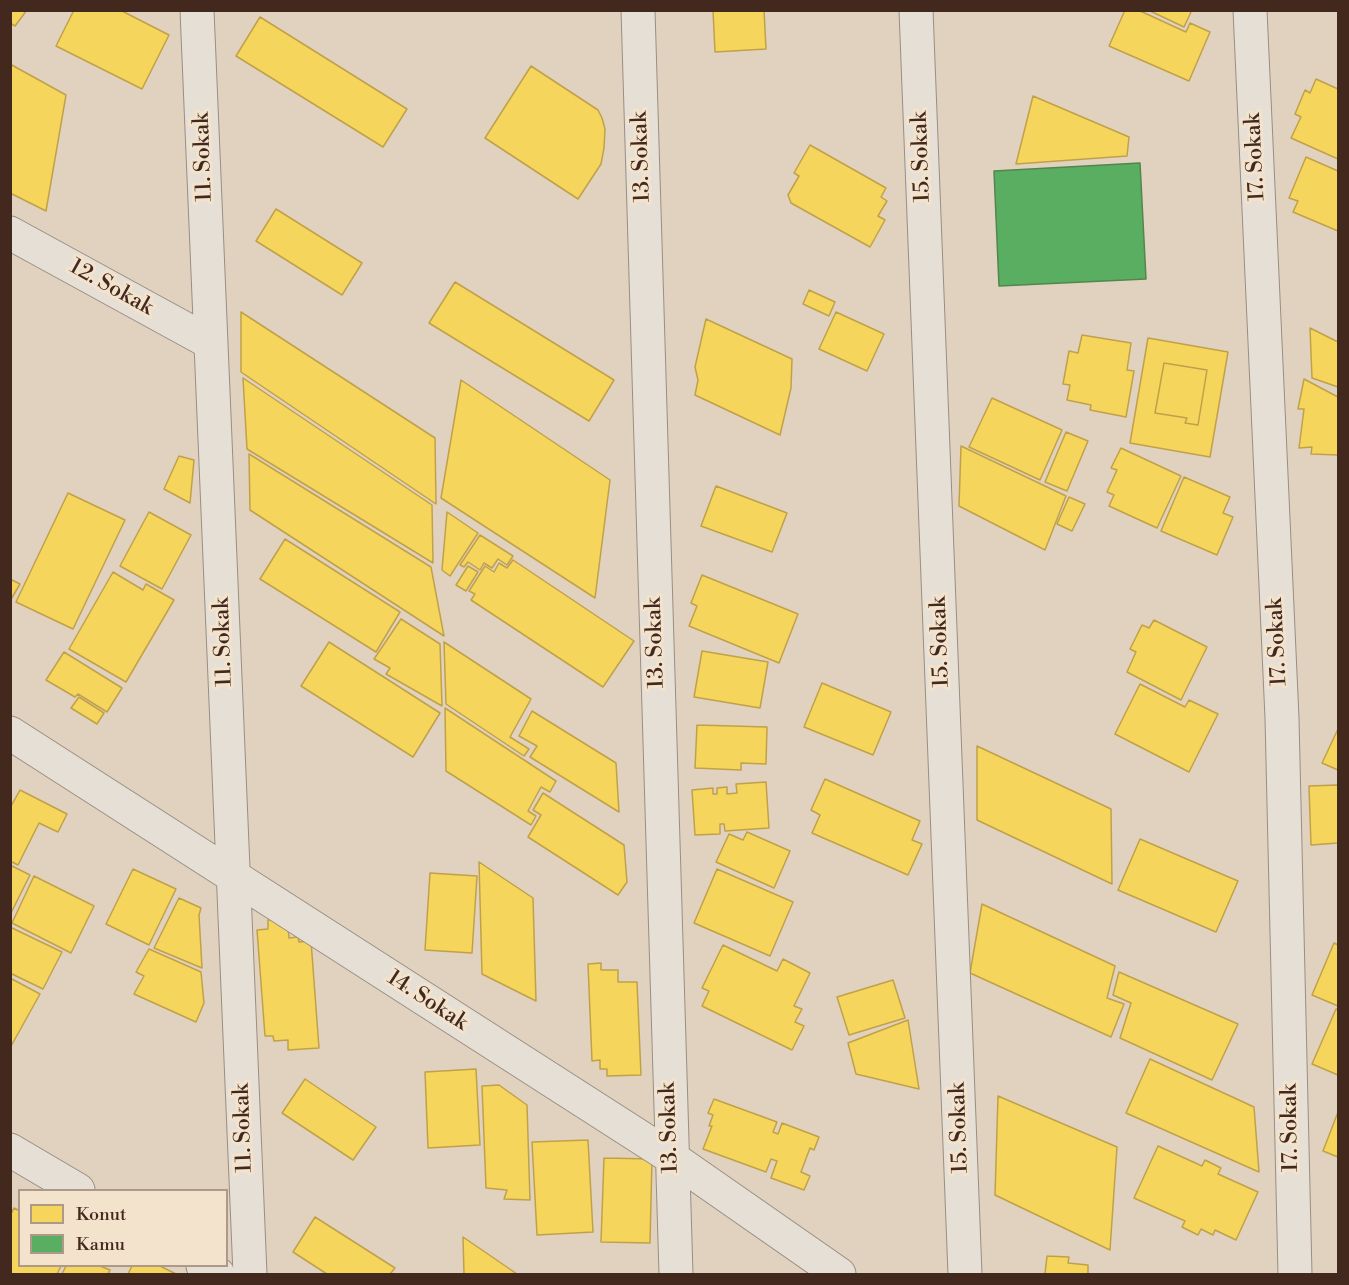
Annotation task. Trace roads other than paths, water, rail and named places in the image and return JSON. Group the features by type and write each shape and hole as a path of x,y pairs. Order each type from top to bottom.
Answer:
{"street":[{"name":"11. Sokak","path":"197,10 250,1275"},
{"name":"13. Sokak","path":"638,10 676,1275"},
{"name":"15. Sokak","path":"916,10 966,1275"},
{"name":"17. Sokak","path":"1250,10 1282,718 1294,1275"},
{"name":"12. Sokak","path":"10,233 211,344"},
{"name":"14. Sokak","path":"10,733 671,1157 839,1275"},
{"path":"10,1150 75,1189"},
{"path":"205,1267 218,1275"}]}
